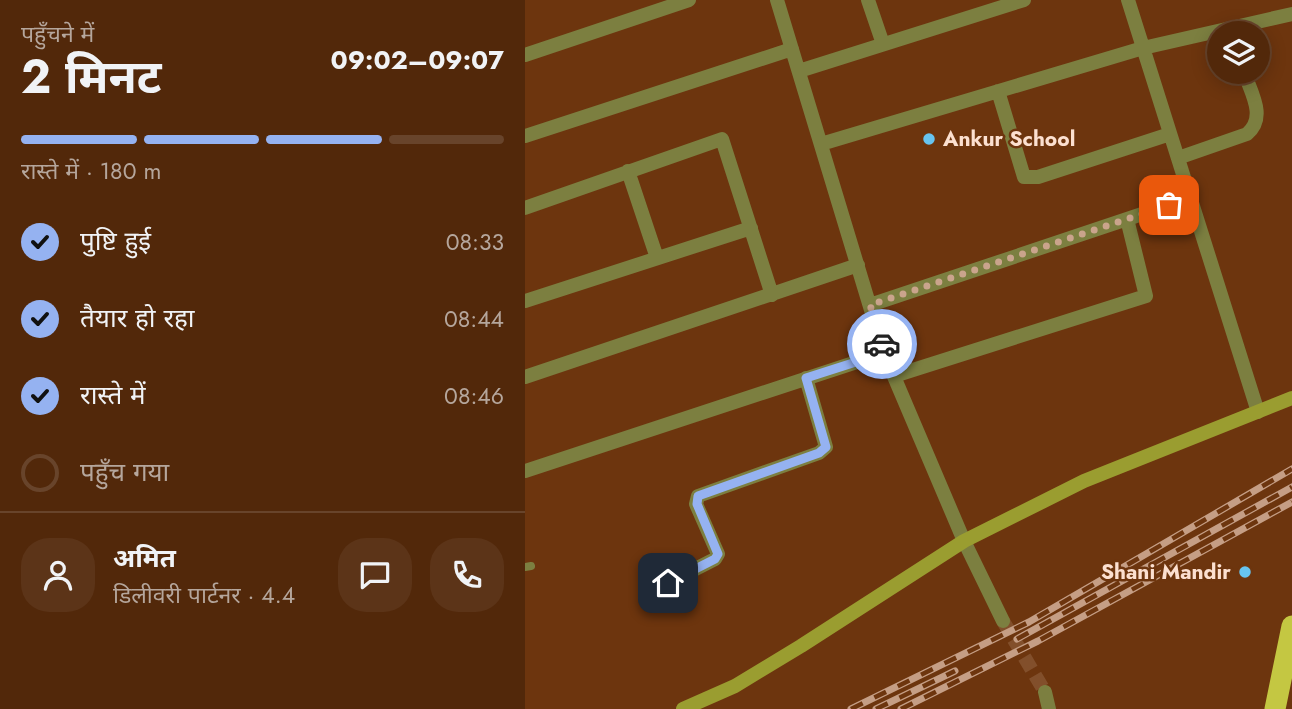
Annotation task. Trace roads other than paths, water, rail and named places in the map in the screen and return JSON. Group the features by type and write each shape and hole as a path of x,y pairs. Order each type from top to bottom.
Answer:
{"highway":[{"path":"1275,709 1292,626"}],"main road":[{"path":"683,709 757,672 964,541 1084,481 1292,398"}],"street":[{"path":"525,55 689,0"},
{"path":"777,0 884,353 964,541 1003,621"},
{"path":"869,0 883,44"},
{"path":"799,71 1024,0"},
{"path":"1128,0 1258,412"},
{"path":"1269,21 1292,15"},
{"path":"821,144 1143,48 1207,36"},
{"path":"525,136 792,49"},
{"path":"1178,158 1247,134 1254,128 1258,112 1248,84"},
{"path":"998,91 1024,177 1038,177 1170,134"},
{"path":"525,208 722,139 772,295"},
{"path":"628,171 657,258"},
{"path":"870,305 1190,198"},
{"path":"894,376 1146,296 1126,219"},
{"path":"525,301 751,228"},
{"path":"525,377 858,265"},
{"path":"525,471 884,353"},
{"path":"668,583 715,559 718,554 697,504 698,496 819,453 826,447 806,378"},
{"path":"1045,692 1049,709"}],"tunnel":[{"path":"1003,621 1045,692"}],"railway":[{"path":"851,709 1029,622 1292,469"},
{"path":"1017,639 1292,487"},
{"path":"901,709 1038,641 1292,502"},
{"path":"876,709 955,671"}],"place":[{"name":"Ankur School","path":"929,139"},
{"name":"Shani Mandir","path":"1245,572"}]}
